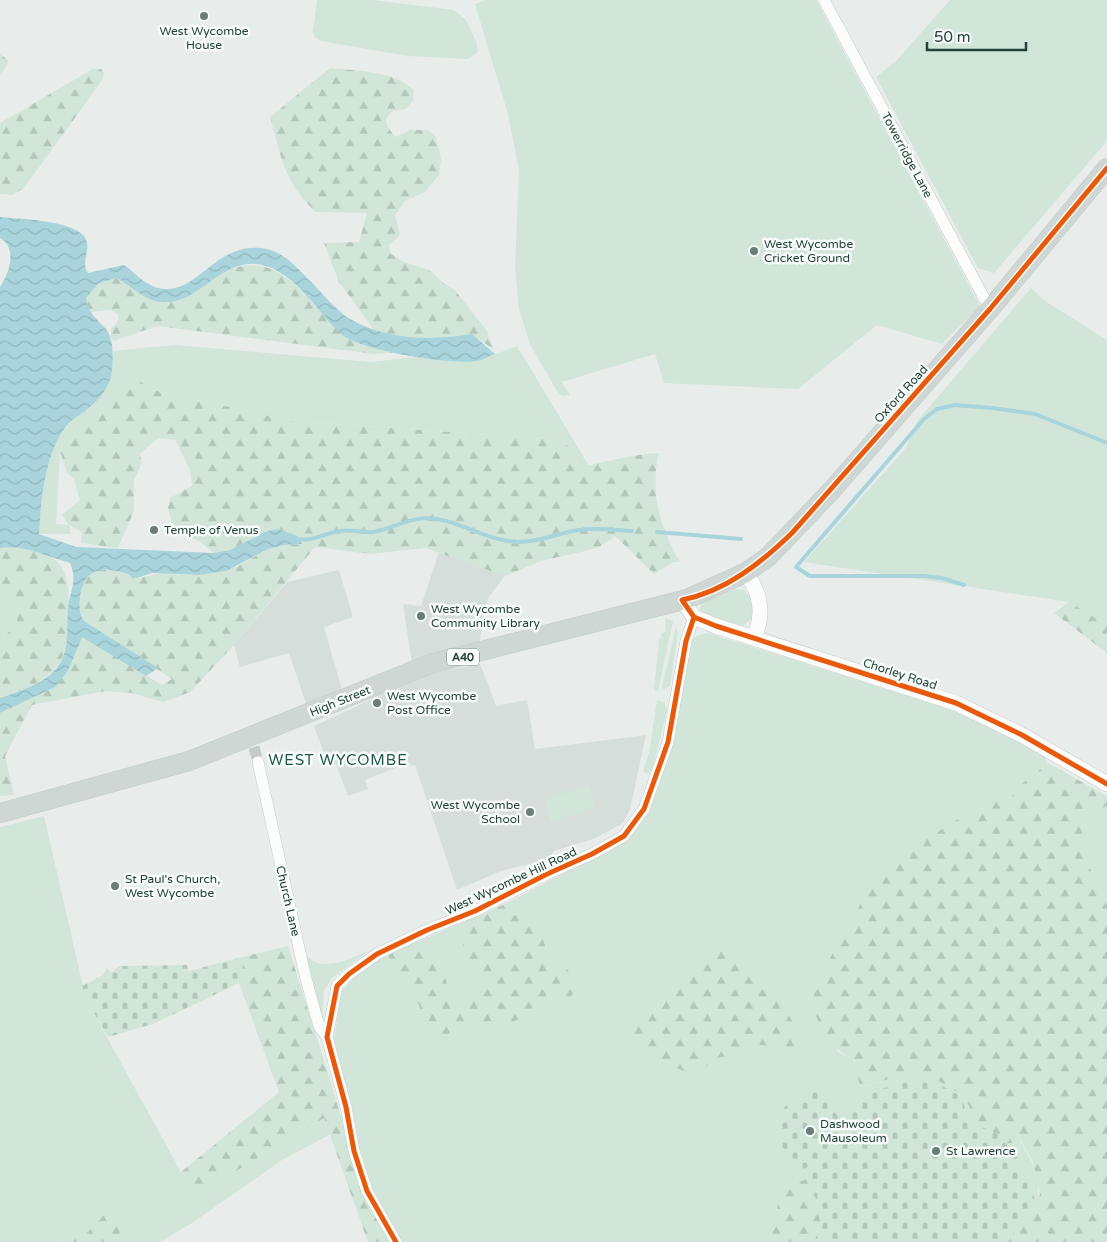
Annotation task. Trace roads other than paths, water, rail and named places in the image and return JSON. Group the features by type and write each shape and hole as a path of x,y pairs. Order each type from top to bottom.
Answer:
{"main road":[{"name":"Oxford Road","path":"682,600 745,573 768,557 812,512 990,309 1107,168"},
{"name":"High Street","path":"0,813 252,742 430,664 682,600"}],"street":[{"name":"Towerridge Lane","path":"824,0 990,309"},
{"path":"745,573 752,580 760,607 760,616 753,638"},
{"path":"682,600 694,617"},
{"name":"Chorley Road","path":"694,617 753,638 956,703 1022,735 1107,784"},
{"name":"West Wycombe Hill Road","path":"396,1242 367,1191 354,1151 346,1107 327,1037 337,986 349,974 372,957 427,930 475,911 546,874 592,854 624,836 644,810 664,756 671,730 686,641 694,617"},
{"name":"Church Lane","path":"258,762 305,975 319,1026 327,1037"}],"water":[{"path":"0,217 49,222 75,230 83,235 87,243 85,266 88,273 124,265 151,285 170,289 183,285 195,278 233,252 249,248 267,249 279,254 290,262 339,311 364,326 394,335 409,337 425,338 472,334 495,354 477,361 448,361 428,359 367,346 341,334 296,285 274,269 262,265 246,264 232,268 182,299 168,302 147,298 117,278 99,283 86,298 91,312 109,333 113,354 111,376 101,396 87,410 68,424 54,448 43,491 39,534 76,547 213,553 230,550 267,531 279,529 298,536 302,544 284,545 268,549 226,571 199,575 152,573 133,579 128,574 108,570 101,570 90,574 86,578 81,590 80,610 84,621 158,668 146,676 82,637 68,671 55,687 0,713 0,698 41,681 50,675 63,658 67,641 68,608 73,575 70,563 26,549 0,548 0,287 9,268 10,254 6,242 0,238"}],"waterway":[{"path":"964,585 942,578 924,576 810,576 796,567 924,419 937,409 955,405 1035,414 1107,443"},
{"path":"296,539 313,539 333,532 343,531 373,532 411,520 425,518 448,521 493,537 516,542 532,541 586,529 632,531"},
{"path":"657,532 741,539"}],"tunnel":[{"path":"254,747 258,762"}],"place":[{"name":"West Wycombe House","path":"204,16"},
{"name":"West Wycombe Cricket Ground","path":"754,251"},
{"name":"Temple of Venus","path":"154,530"},
{"name":"West Wycombe Community Library","path":"421,616"},
{"name":"West Wycombe Post Office","path":"377,703"},
{"name":"West Wycombe School","path":"530,812"},
{"name":"St Paul's Church, West Wycombe","path":"115,886"},
{"name":"Dashwood Mausoleum","path":"810,1131"},
{"name":"St Lawrence","path":"936,1151"}],"district":[{"name":"WEST WYCOMBE","path":"338,760"}]}
